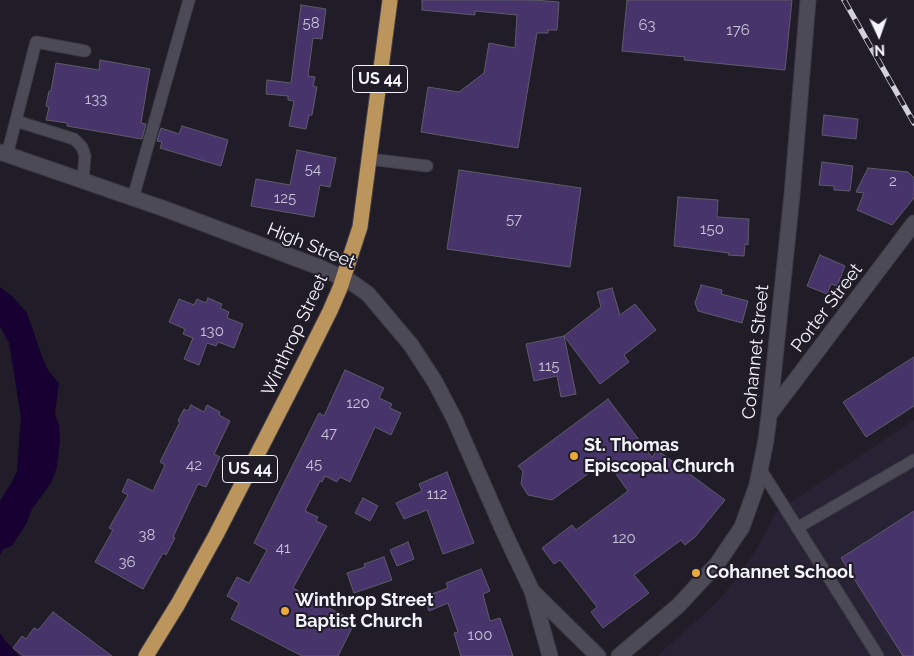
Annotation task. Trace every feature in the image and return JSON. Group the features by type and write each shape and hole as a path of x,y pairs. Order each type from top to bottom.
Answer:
{"highway":[{"name":"Winthrop Street","path":"146,656 178,604 216,535 326,319 343,278 360,227 390,0"}],"street":[{"name":"Cohannet Street","path":"619,656 678,606 705,579 722,558 742,527 753,499 761,470 769,416 792,195 808,0"},
{"name":"High Street","path":"4,153 133,198 319,267 343,278 368,294 411,345 435,382 464,439 532,591 550,656"},
{"name":"Porter Street","path":"769,416 914,223"},
{"name":"High Street","path":"532,591 598,656"}],"lane":[{"path":"133,198 189,0"},
{"path":"4,153 16,121 36,42 85,52"},
{"path":"16,121 74,139 82,147 85,156 83,180"},
{"path":"369,159 427,166"},
{"path":"798,528 914,460"},
{"path":"761,470 878,656"}],"shaded area":[{"path":"0,287 12,296 27,313 48,370 59,383 55,414 59,425 60,440 57,467 51,483 32,509 26,524 12,546 3,549 0,555 0,501 17,471 21,417 9,343 0,326"},
{"path":"914,420 914,656 657,656 714,605 729,588 755,552 776,512"},
{"path":"0,633 4,639 19,656 0,656"}],"building":[{"path":"422,0 533,0 559,2 557,30 548,30 548,33 537,33 518,148 421,132 428,87 459,92 484,73 489,43 515,48 517,15 475,11 475,15 422,10"},
{"path":"627,0 792,0 785,70 684,60 685,57 622,51"},
{"path":"301,5 326,9 322,39 313,38 308,76 315,77 313,86 317,87 312,115 309,115 306,129 289,126 294,101 288,100 288,96 266,94 267,80 291,83"},
{"path":"100,60 150,69 141,123 146,124 142,139 67,126 67,123 46,120 49,107 46,106 56,63 99,70"},
{"path":"824,115 858,119 856,139 822,135"},
{"path":"182,126 228,140 221,166 160,148 162,142 157,141 161,128 179,134"},
{"path":"297,150 336,158 330,187 320,185 314,217 251,206 256,179 290,185"},
{"path":"822,162 853,166 850,191 834,190 834,186 819,185"},
{"path":"868,168 908,172 914,178 914,198 892,225 857,210 864,193 856,192"},
{"path":"459,170 581,188 570,267 447,249"},
{"path":"678,197 718,200 717,217 749,219 748,245 745,244 744,256 674,246"},
{"path":"820,255 845,266 837,286 831,284 827,294 807,286"},
{"path":"701,285 722,290 721,294 748,301 742,323 698,311 695,303"},
{"path":"612,288 620,315 635,304 656,330 624,355 629,362 600,384 564,336 601,307 597,292"},
{"path":"208,298 222,304 220,308 229,312 227,318 243,324 234,348 218,342 216,346 207,343 199,365 184,359 193,338 183,334 185,329 169,322 179,299 194,305 197,299 206,303"},
{"path":"564,336 576,394 561,397 557,376 534,381 526,344"},
{"path":"914,357 914,406 866,437 843,402"},
{"path":"345,370 384,388 379,398 392,404 390,408 401,413 391,435 375,427 350,482 340,477 337,482 325,476 322,482 320,481 305,511 318,517 316,521 327,526 293,588 355,622 338,656 302,656 231,619 239,603 227,596 237,577 249,583 267,550 254,543 319,413 324,416"},
{"path":"608,399 652,457 657,450 725,500 695,537 685,545 681,540 634,575 649,593 603,628 591,612 597,607 560,560 554,564 542,548 572,525 576,530 628,491 611,467 605,472 600,465 552,500 528,495 521,484 523,471 518,466"},
{"path":"191,405 204,412 207,405 220,412 219,415 230,421 214,454 220,457 206,487 198,484 173,537 175,538 166,555 163,553 143,589 95,562 113,530 109,528 128,495 122,492 128,479 153,491 165,465 160,462 180,422 178,421 184,409 188,411"},
{"path":"447,472 474,543 443,554 427,510 404,519 396,503 422,491 419,484"},
{"path":"363,498 378,506 370,521 355,513"},
{"path":"914,511 914,656 903,656 841,558"},
{"path":"408,542 414,559 397,566 390,550"},
{"path":"384,557 392,580 354,593 347,573 365,567 364,564"},
{"path":"481,569 490,591 483,594 490,621 500,618 513,656 461,656 454,633 458,632 448,603 429,611 424,597 448,588 446,583"},
{"path":"53,612 112,656 23,656 13,648 22,636 26,639 34,628 38,630"}],"railway":[{"path":"844,0 914,123"}],"place":[{"name":"St. Thomas Episcopal Church","path":"574,456"},
{"name":"Cohannet School","path":"696,573"},
{"name":"Winthrop Street Baptist Church","path":"285,611"}]}
